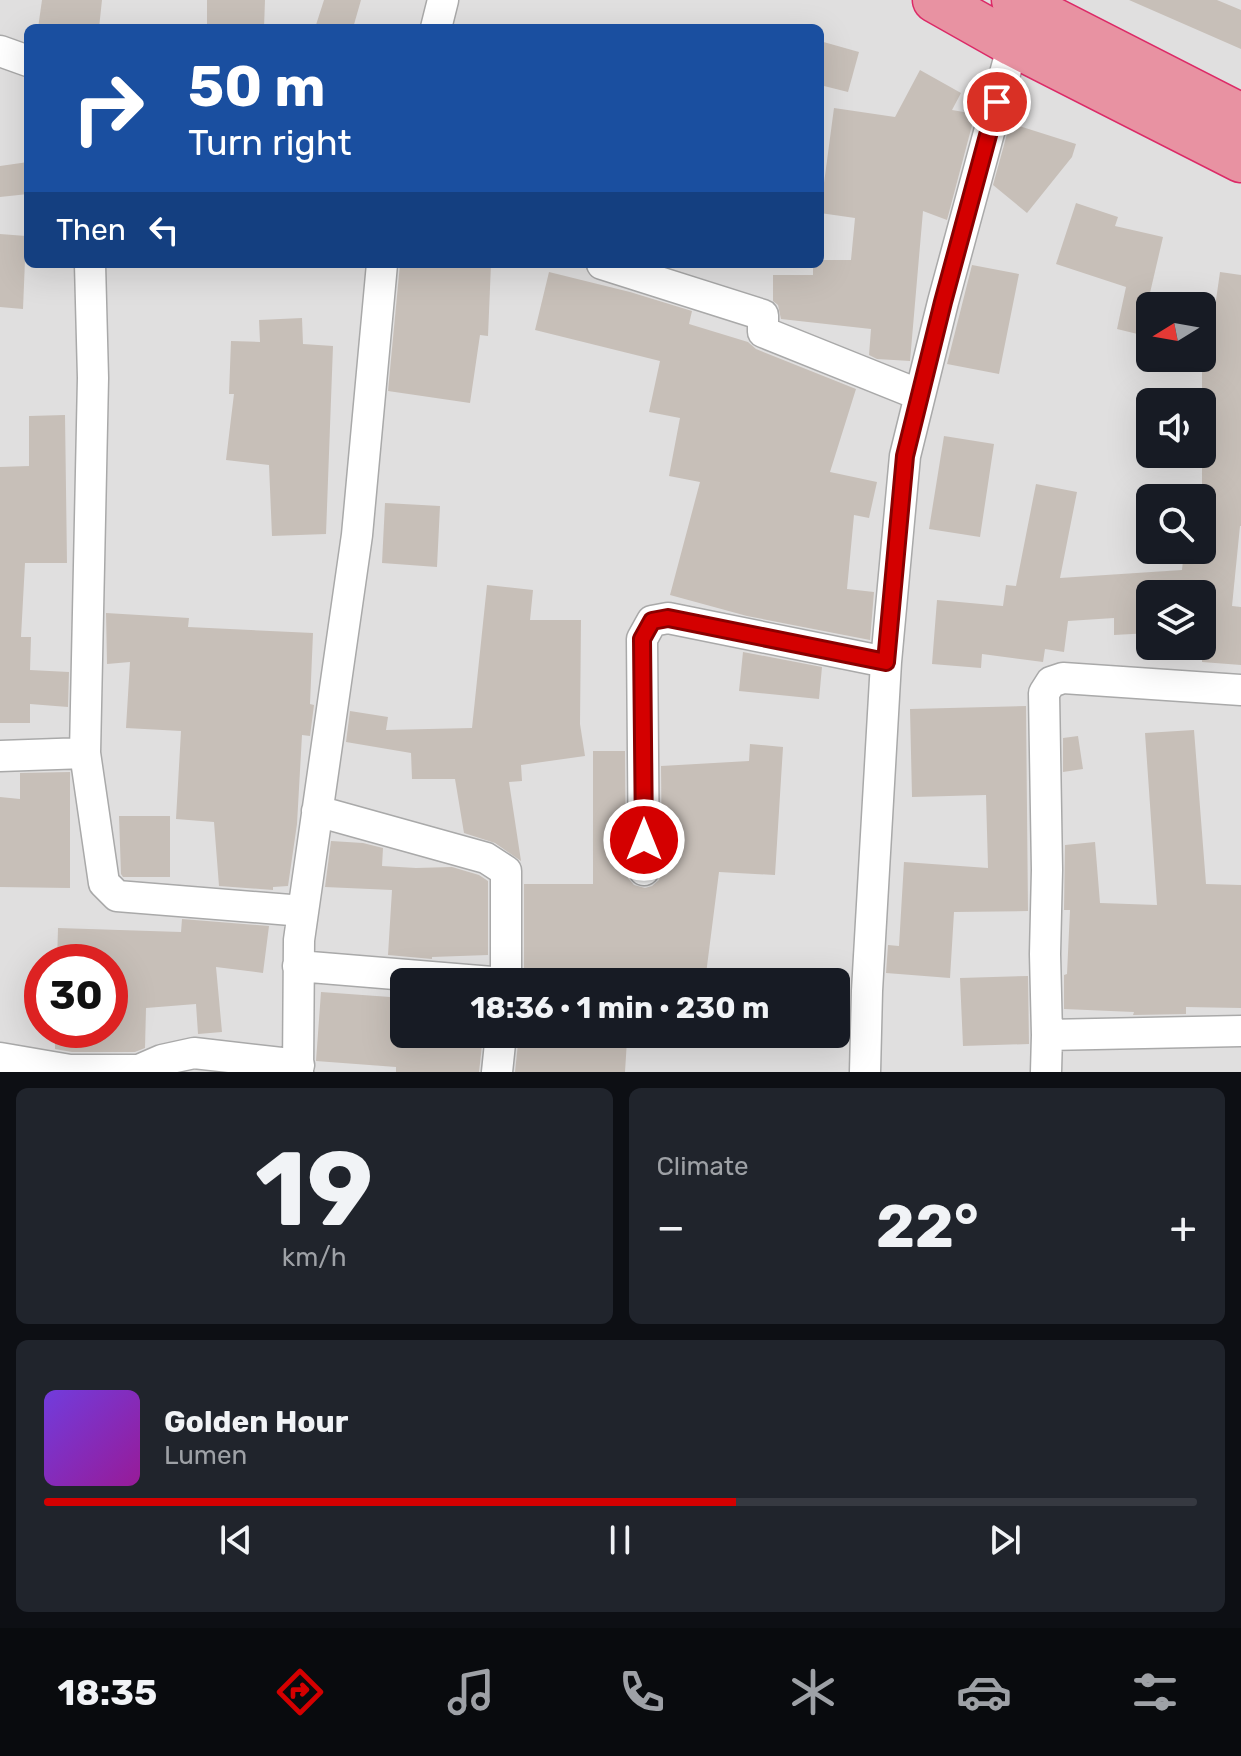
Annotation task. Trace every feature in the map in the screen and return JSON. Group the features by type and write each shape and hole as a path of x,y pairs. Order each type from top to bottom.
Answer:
{"highway":[{"path":"935,0 1013,44 1241,160"},
{"path":"1014,0 1241,116"}],"street":[{"path":"437,24 443,0"},
{"path":"865,1072 886,662 905,456 1013,44"},
{"path":"0,51 24,60"},
{"path":"90,268 93,378 85,753 104,883 117,896 303,911"},
{"path":"9,1063 70,1070 139,1070 162,1060 194,1053 298,1068 299,940 357,535 382,268"},
{"path":"615,268 763,315 763,332 920,395"},
{"path":"644,870 642,639 652,621 668,618 886,662"},
{"path":"1046,1072 1044,693 1051,682 1063,678 1241,690"},
{"path":"0,756 85,753"},
{"path":"317,811 486,858 506,871 506,968"},
{"path":"298,966 390,974"},
{"path":"1047,1035 1241,1031"},
{"path":"497,1072 500,1048"}],"shaded area":[{"path":"0,0 1241,0 1241,1072 0,1072"}],"building":[{"path":"42,0 102,0 99,24 39,24"},
{"path":"207,0 265,0 264,24 207,24"},
{"path":"324,0 361,0 354,24 316,24"},
{"path":"1129,0 1217,0 1241,10 1241,49"},
{"path":"824,42 859,52 848,92 824,86"},
{"path":"920,70 961,93 952,110 975,114 947,220 923,211 910,361 877,359 869,355 871,329 781,319 778,305 773,301 773,275 813,275 813,268 824,268 824,260 851,260 855,218 824,214 824,183 834,108 895,117"},
{"path":"1010,123 1076,144 1072,157 1027,213 993,185"},
{"path":"24,163 24,194 0,197 0,166"},
{"path":"1076,203 1118,217 1115,226 1163,237 1150,292 1136,292 1136,334 1117,329 1126,287 1056,264"},
{"path":"0,234 24,236 23,309 0,307"},
{"path":"972,265 1019,274 999,374 947,364"},
{"path":"400,268 491,268 488,336 480,335 470,403 388,391"},
{"path":"549,272 692,311 689,324 748,342 756,349 856,389 830,472 877,482 869,518 854,515 847,589 874,592 870,640 747,616 670,595 700,482 669,476 680,418 649,412 660,361 535,330"},
{"path":"1220,272 1241,275 1241,526 1232,606 1241,607 1241,665 1202,662 1216,660 1216,580 1136,580 1136,634 1114,635 1114,618 1068,621 1064,652 1045,649 1043,662 982,654 981,668 932,664 937,600 1003,606 1006,585 1016,586 1036,484 1077,492 1060,578 1182,570 1183,564 1216,564 1216,484 1202,484 1202,468 1216,468 1216,388 1202,388 1202,372 1216,372 1216,300"},
{"path":"302,318 303,344 333,346 326,534 272,536 269,465 226,460 234,394 229,394 231,341 260,342 259,320"},
{"path":"65,415 67,563 25,563 21,637 31,637 30,670 69,672 68,707 30,704 30,723 0,723 0,467 29,466 29,416"},
{"path":"944,436 994,444 980,537 929,529"},
{"path":"385,503 440,506 437,567 382,563"},
{"path":"487,585 533,590 530,620 581,620 580,724 585,756 521,765 522,781 509,782 521,861 495,843 464,833 455,779 412,779 411,753 346,742 350,711 388,717 386,730 472,728"},
{"path":"106,613 189,618 188,627 313,633 310,704 314,705 310,736 302,735 297,824 288,886 273,887 273,890 219,886 214,822 176,819 181,731 126,728 130,662 107,664"},
{"path":"743,652 822,667 819,699 739,691"},
{"path":"1026,706 1028,911 954,912 950,978 886,973 888,945 899,946 904,862 988,868 986,795 912,797 910,709"},
{"path":"1194,730 1206,884 1241,885 1241,1008 1186,1007 1186,1014 1133,1015 1134,1012 1064,1009 1070,910 1064,910 1065,845 1095,842 1100,903 1157,905 1145,733"},
{"path":"1078,736 1083,769 1063,772 1063,738"},
{"path":"750,744 783,747 775,875 719,872 707,968 524,968 524,884 593,884 593,751 625,751 626,871 634,885 645,888 659,880 662,871 661,766 749,761"},
{"path":"70,772 70,888 0,887 0,797 20,799 20,773"},
{"path":"119,816 170,816 170,877 123,877"},
{"path":"331,841 383,848 382,866 452,867 488,881 488,955 432,959 388,955 392,890 325,887"},
{"path":"182,919 269,926 263,973 216,967 222,1032 198,1034 196,1004 146,1008 145,1048 135,1052 55,1049 128,1048 128,944 58,944 58,928 181,932"},
{"path":"1028,976 1029,1044 963,1046 960,978"},
{"path":"321,992 390,997 390,1048 482,1048 479,1072 396,1072 396,1067 316,1061"},
{"path":"518,1048 626,1048 625,1072 515,1072"}],"route":[{"path":"644,840 642,639 652,621 668,618 886,662 905,456 997,102"}]}
